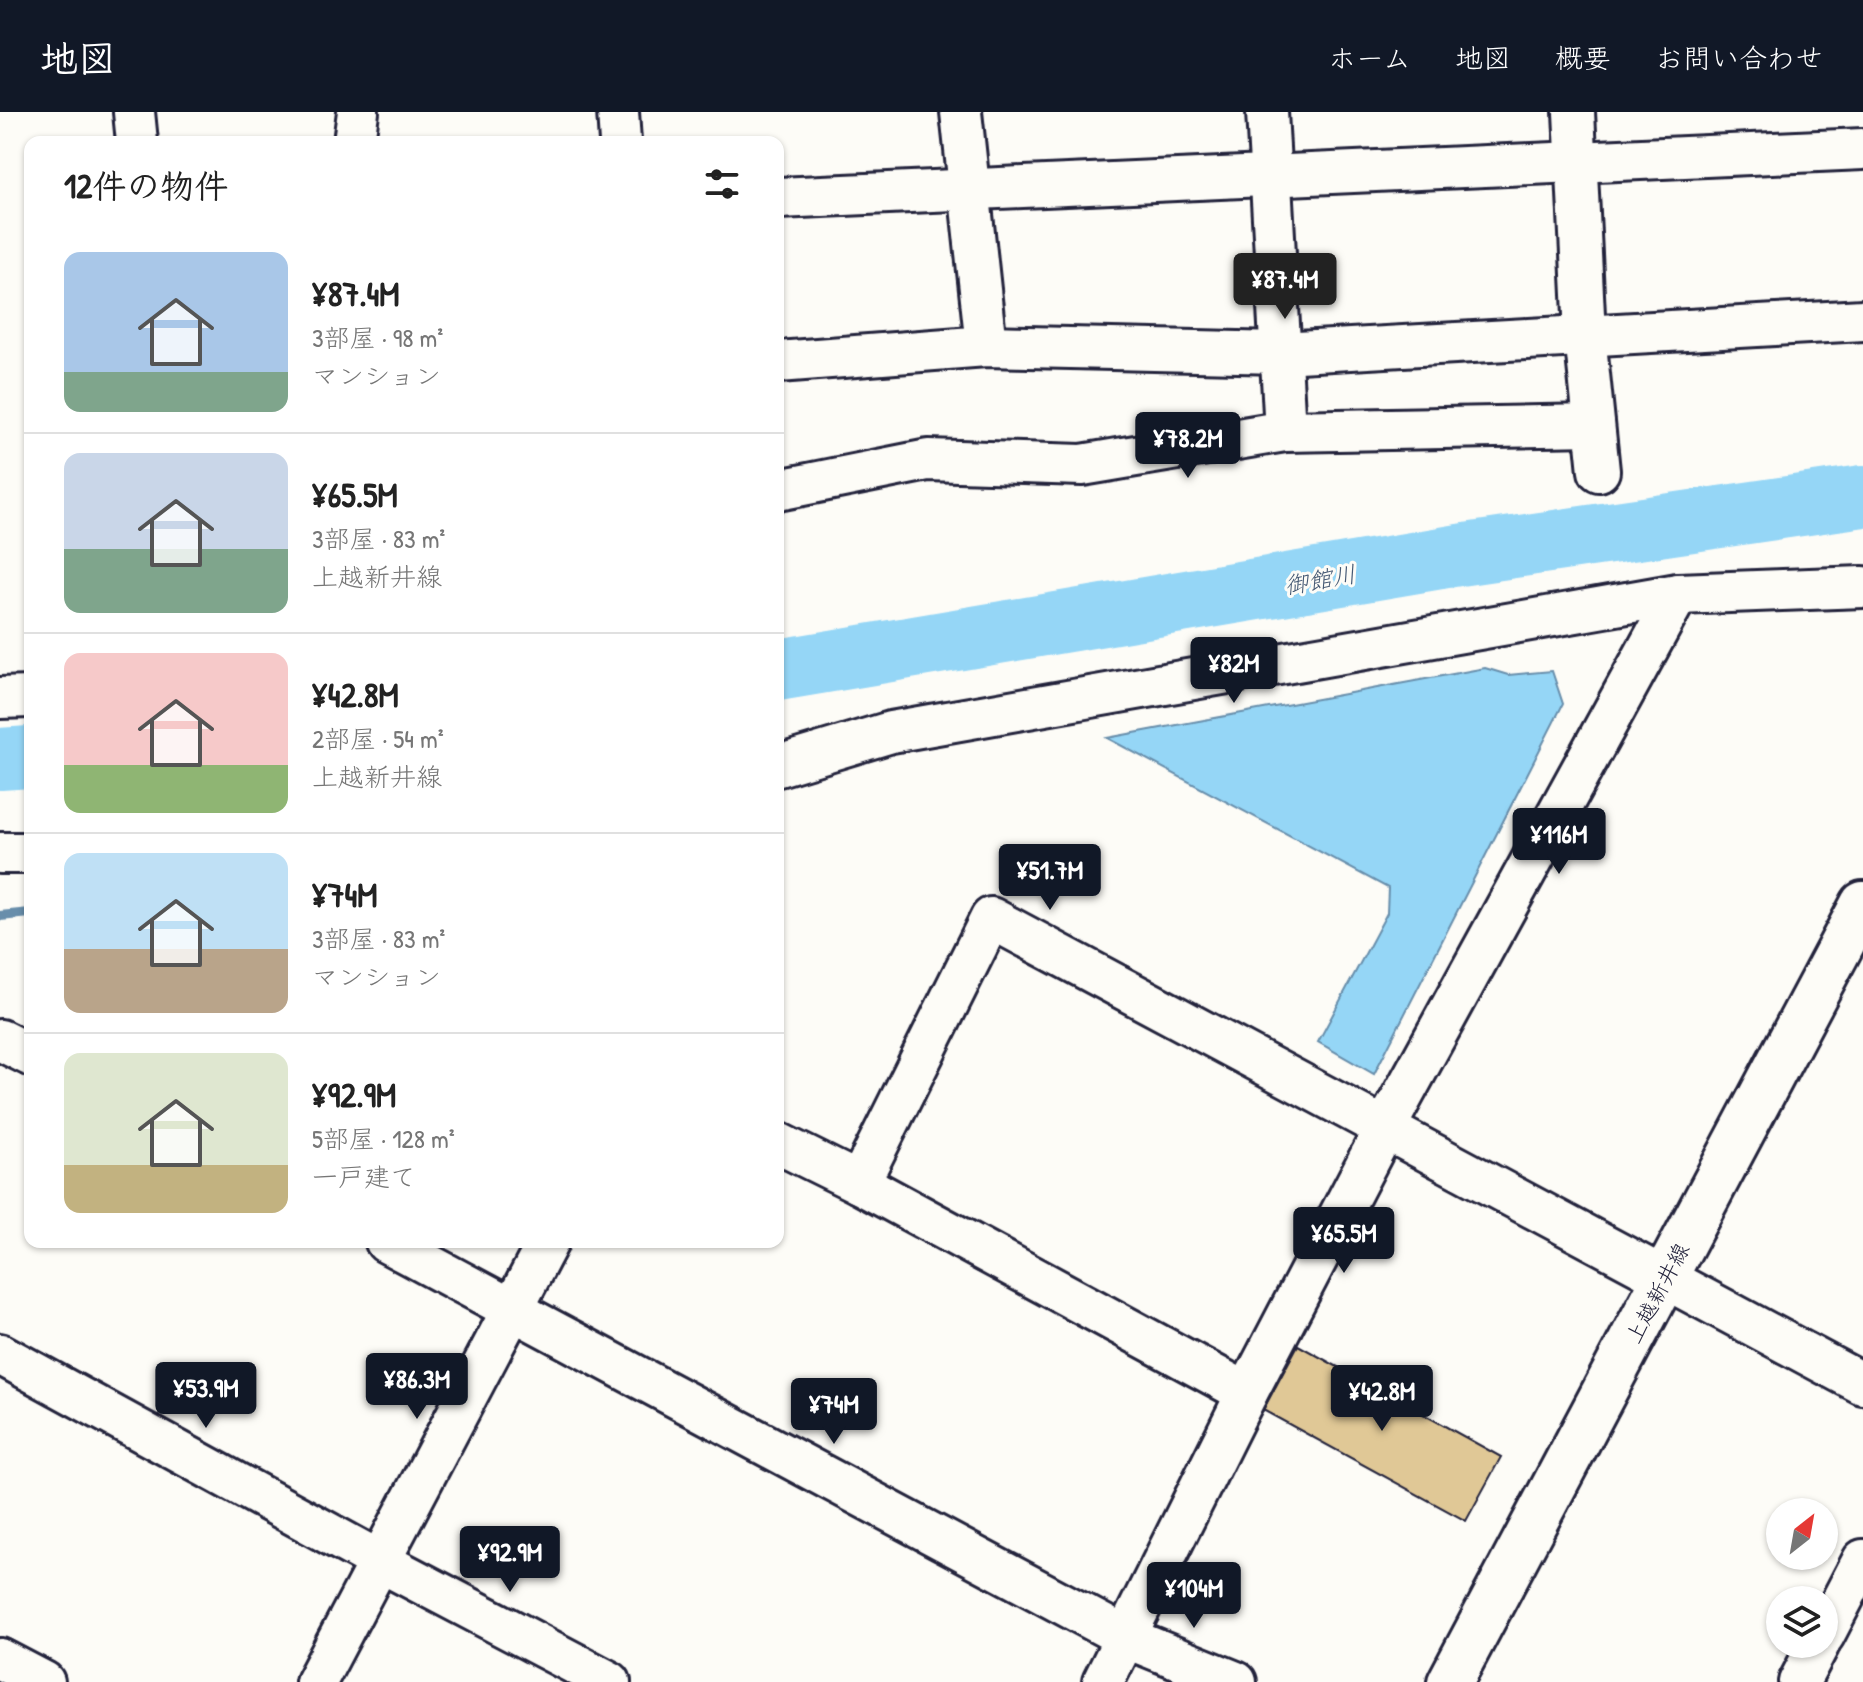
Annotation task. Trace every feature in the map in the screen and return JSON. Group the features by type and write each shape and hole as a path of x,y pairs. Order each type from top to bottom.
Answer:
{"main road":[{"name":"上越新井線","path":"1450,1682 1863,904"}],"street":[{"path":"134,112 136,136"},
{"path":"355,136 358,112"},
{"path":"618,112 620,136"},
{"path":"961,112 986,346"},
{"path":"1267,112 1285,431"},
{"path":"1574,112 1585,335 1599,471"},
{"path":"784,198 1863,149"},
{"path":"784,362 986,346 1280,353 1863,320"},
{"path":"784,489 928,460 1082,465 1285,431 1594,425"},
{"path":"784,764 891,732 1678,594 1863,587"},
{"path":"1103,1682 1247,1393 1385,1128 1678,594"},
{"path":"0,698 24,697"},
{"path":"0,853 24,853"},
{"path":"859,1183 991,918 1863,1384"},
{"path":"0,1040 24,1052"},
{"path":"784,1146 859,1183 1247,1393"},
{"path":"397,1248 1127,1638 1236,1682"},
{"path":"316,1682 545,1248"},
{"path":"0,1354 381,1562 610,1682"},
{"path":"1838,1608 1863,1560"},
{"path":"1799,1682 1812,1658"},
{"path":"0,1659 44,1682"}],"water":[{"path":"1485,668 1508,675 1552,671 1563,704 1374,1074 1318,1042 1387,913 1388,888 1107,738"}],"building":[{"path":"1298,1345 1501,1457 1466,1521 1263,1410"}],"waterway":[{"name":"御館川","path":"784,669 1459,555 1863,496"},
{"name":"御館川","path":"0,759 24,757"},
{"path":"0,916 24,914"}]}
